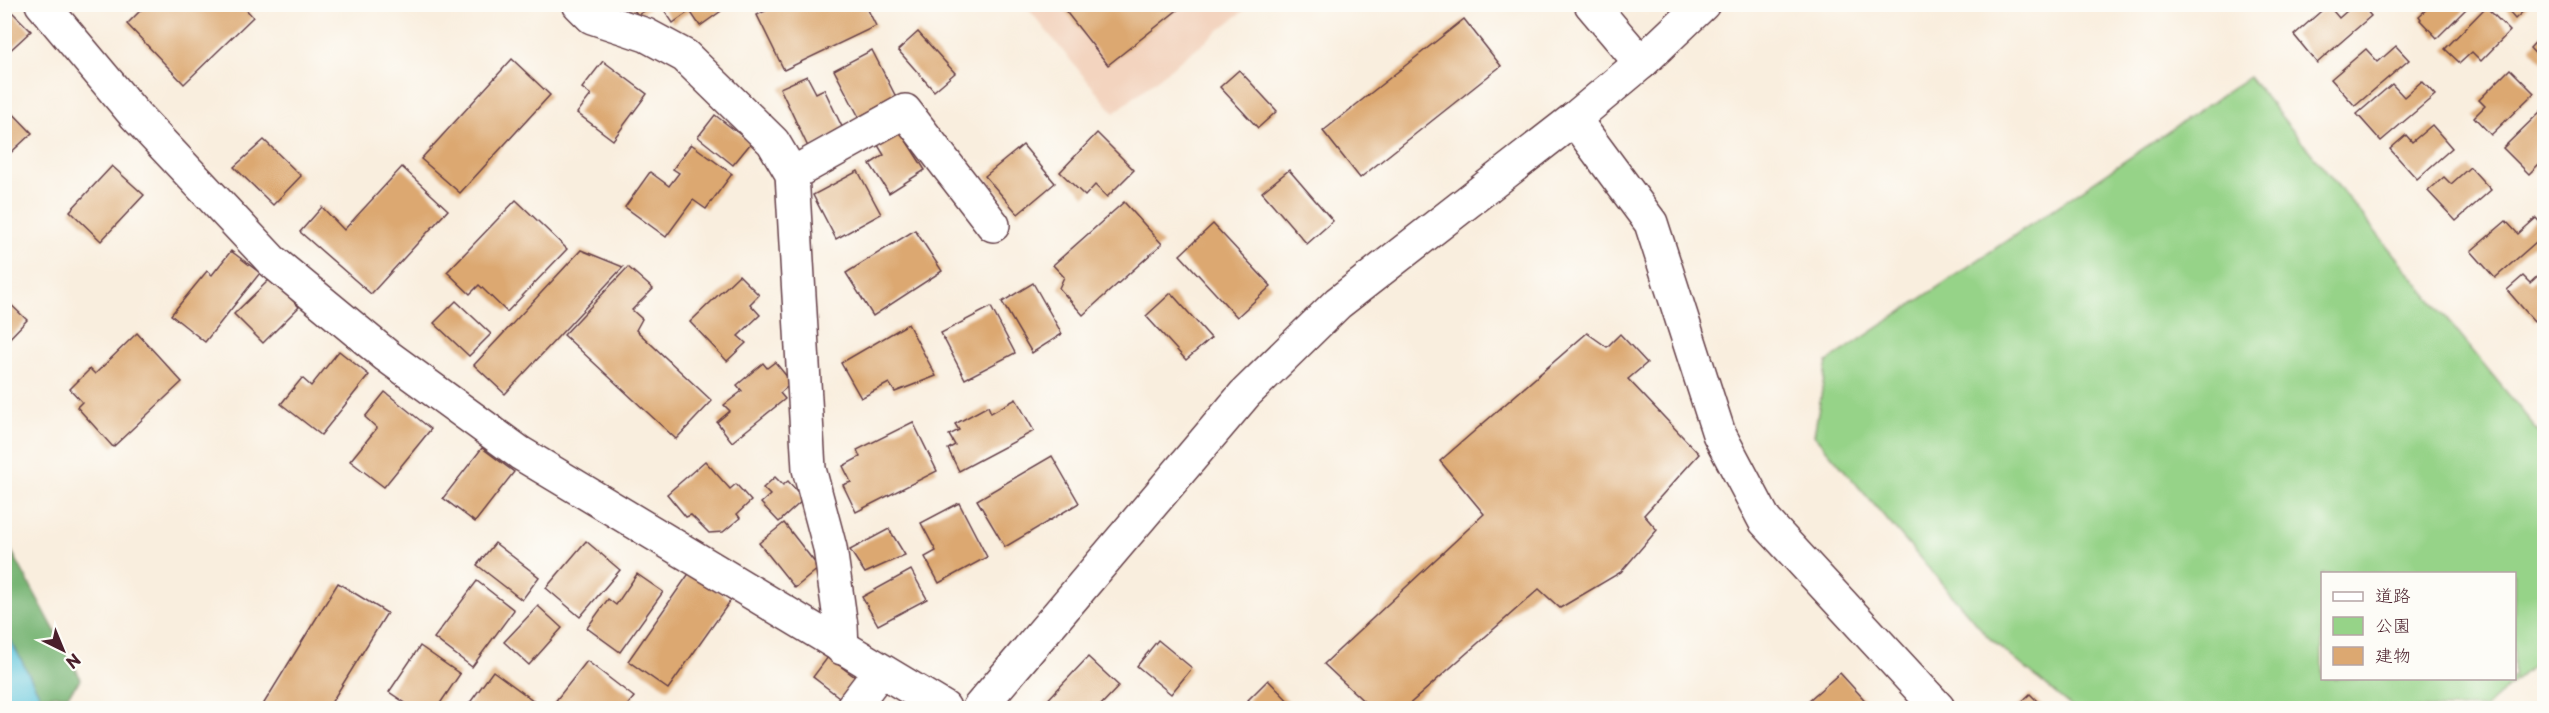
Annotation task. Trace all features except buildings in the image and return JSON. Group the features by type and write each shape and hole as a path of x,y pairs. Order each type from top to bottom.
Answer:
{"street":[{"path":"42,4 135,115 272,261 387,356 520,453 944,708"},
{"path":"579,4 592,17 646,35 685,56 773,142 792,174 809,469 830,548 842,648"},
{"path":"1592,4 1641,63"},
{"path":"979,708 1245,394 1338,303 1574,119 1641,63 1704,4"},
{"path":"792,174 905,111 993,225"},
{"path":"1574,119 1651,223 1719,434 1765,522 1938,708"},
{"path":"852,708 880,671"}],"shaded area":[{"path":"1025,5 1251,5 1114,113"}],"green space":[{"path":"2249,77 2544,438 2544,656 2484,708 2073,708 1988,637 1814,435 1827,362"},
{"path":"4,537 81,679 68,695 37,696 5,668"}],"water":[{"path":"5,629 44,703 48,708 5,708"}]}
